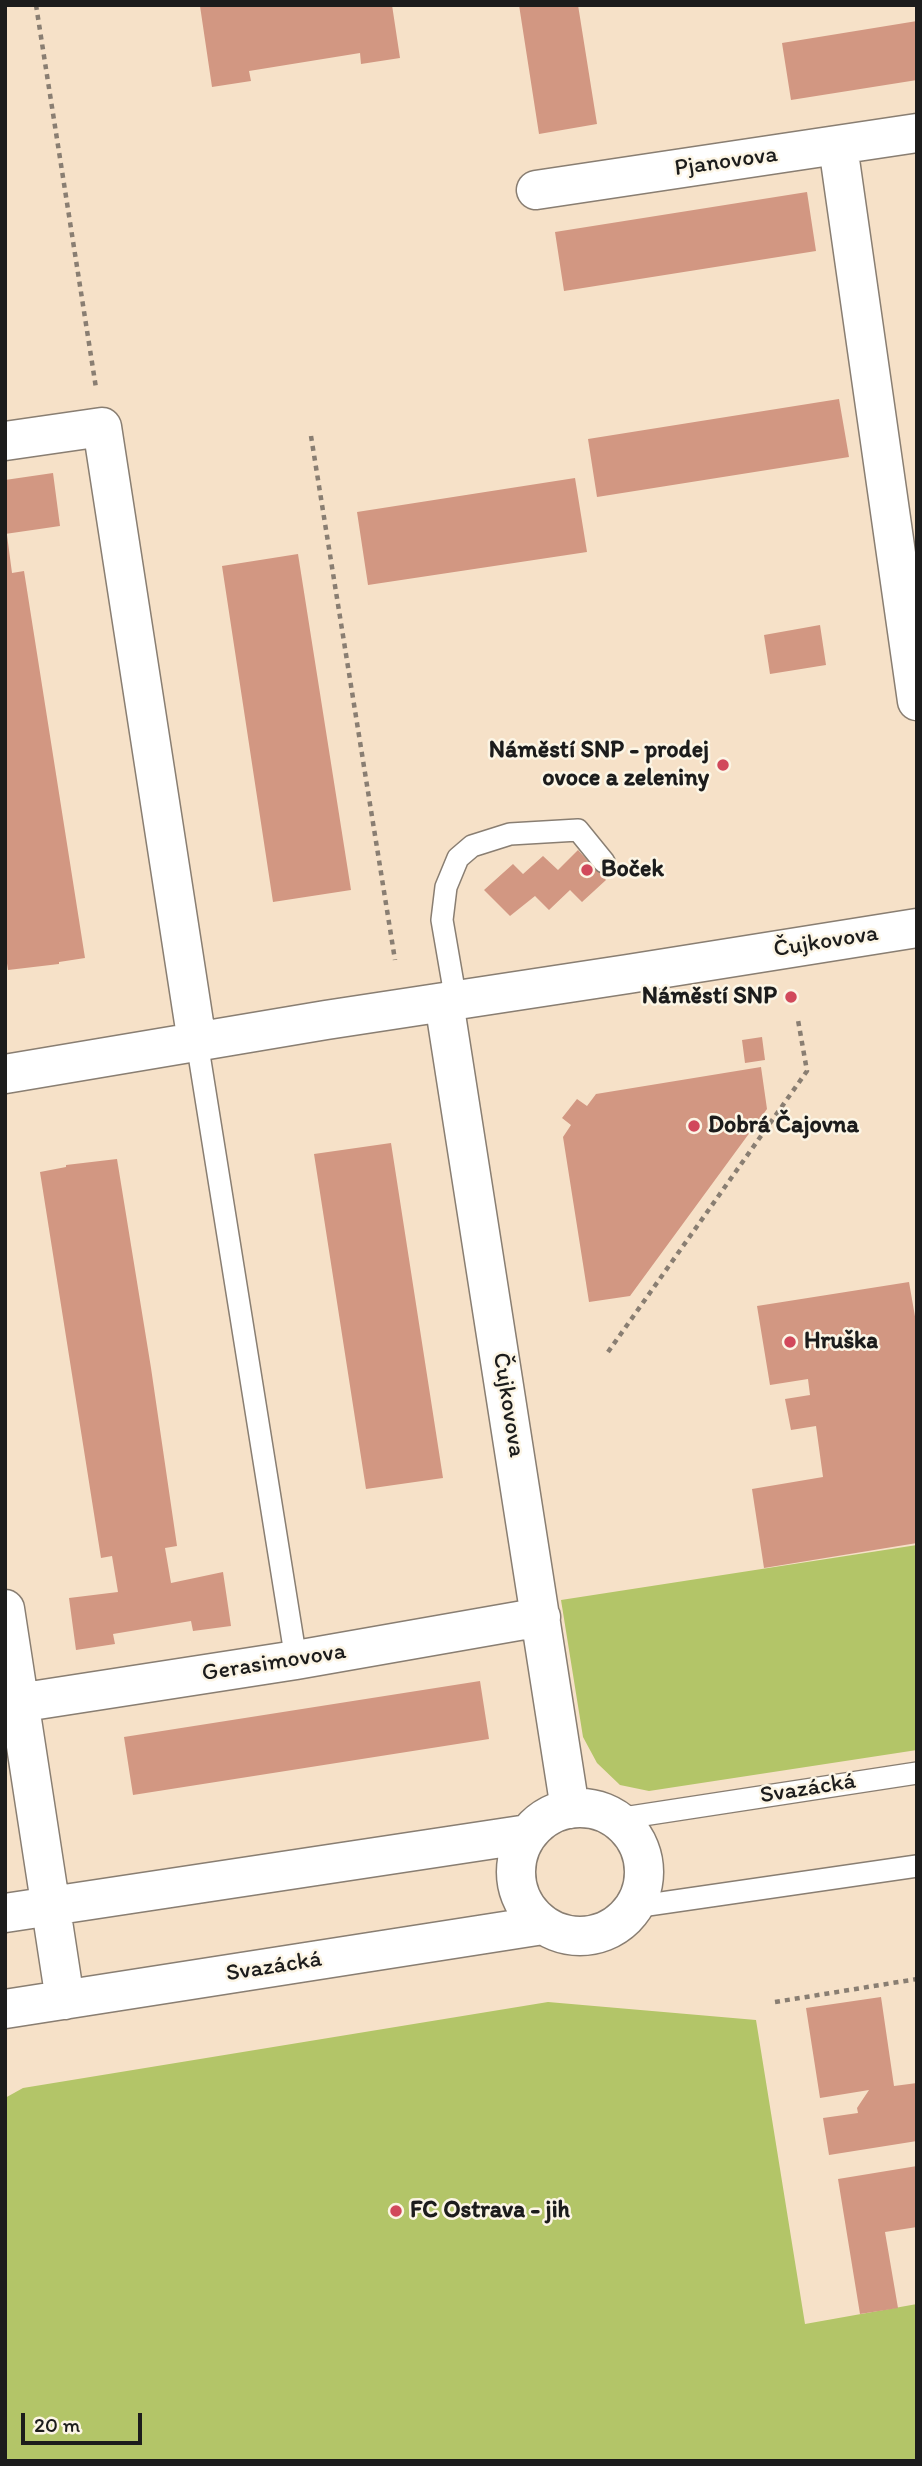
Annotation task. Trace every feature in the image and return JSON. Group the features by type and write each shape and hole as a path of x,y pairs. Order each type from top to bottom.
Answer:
{"street":[{"name":"Pjanovova","path":"536,190 917,133"},
{"path":"838,146 917,701"},
{"path":"5,441 102,427 197,1042"},
{"name":"Čujkovova","path":"5,1074 917,928"},
{"name":"Čujkovova","path":"450,1001 570,1809"},
{"path":"5,1609 12,1704 65,2000"},
{"name":"Gerasimovova","path":"12,1704 296,1660 541,1617"},
{"path":"586,1808 617,1819 629,1831 644,1860 645,1877 634,1908 624,1920 611,1929 596,1934 560,1934 543,1925 522,1899 516,1883 520,1849 528,1834 539,1822 554,1813 570,1809 586,1808"},
{"path":"5,1913 528,1834"},
{"name":"Svazácká","path":"5,2009 543,1925"}],"lane":[{"path":"450,1001 442,920 446,887 458,858 472,846 510,834 578,830 604,862"},
{"path":"197,1042 296,1660"},
{"name":"Svazácká","path":"617,1819 917,1773"},
{"path":"634,1908 917,1866"}],"path":[{"path":"36,5 102,427"},
{"path":"311,436 395,960"},
{"path":"608,1352 807,1071 797,1020"},
{"path":"775,2002 917,1979"}],"green space":[{"path":"917,1545 917,1750 649,1791 620,1785 597,1763 583,1737 561,1600"},
{"name":"FC Ostrava - jih","path":"548,2002 756,2020 805,2324 917,2304 917,2461 5,2461 5,2098 23,2088"}],"building":[{"path":"392,5 400,58 361,64 360,53 249,71 251,81 212,87 200,6"},
{"path":"519,5 578,5 597,124 539,134"},
{"path":"917,21 917,80 791,100 782,43"},
{"path":"807,192 816,251 564,291 555,232"},
{"path":"839,399 849,457 597,497 588,439"},
{"path":"53,473 60,526 5,534 5,480"},
{"path":"575,478 587,552 368,585 357,512"},
{"path":"7,535 12,573 24,571 85,958 8,970 5,950"},
{"path":"298,554 351,890 273,902 222,566"},
{"path":"820,625 826,665 770,674 764,635"},
{"path":"578,850 606,880 582,902 570,890 549,910 535,896 510,916 484,890 513,864 523,874 543,856 558,870"},
{"path":"762,1037 765,1060 745,1063 742,1040"},
{"path":"761,1067 767,1109 630,1296 589,1302 563,1137 571,1125 562,1118 577,1099 587,1106 596,1094"},
{"path":"391,1143 443,1478 366,1489 314,1154"},
{"path":"117,1159 177,1546 165,1548 171,1583 223,1572 231,1626 193,1631 191,1621 113,1634 115,1644 76,1650 69,1598 118,1592 112,1556 101,1558 40,1172 66,1165"},
{"path":"909,1282 917,1328 917,1543 764,1568 752,1489 823,1477 816,1426 791,1430 785,1399 810,1395 808,1379 770,1385 757,1306"},
{"path":"480,1681 489,1739 133,1795 124,1737"},
{"path":"881,1997 894,2086 917,2083 917,2141 829,2155 823,2118 858,2113 857,2108 869,2090 820,2098 806,2008"},
{"path":"917,2166 917,2227 885,2232 898,2308 860,2314 838,2179"}],"place":[{"name":"Náměstí SNP - prodej ovoce a zeleniny","path":"723,765"},
{"name":"Boček","path":"587,870"},
{"name":"Náměstí SNP","path":"791,997"},
{"name":"Dobrá Čajovna","path":"694,1126"},
{"name":"Hruška","path":"790,1342"},
{"name":"FC Ostrava - jih","path":"396,2211"}]}
